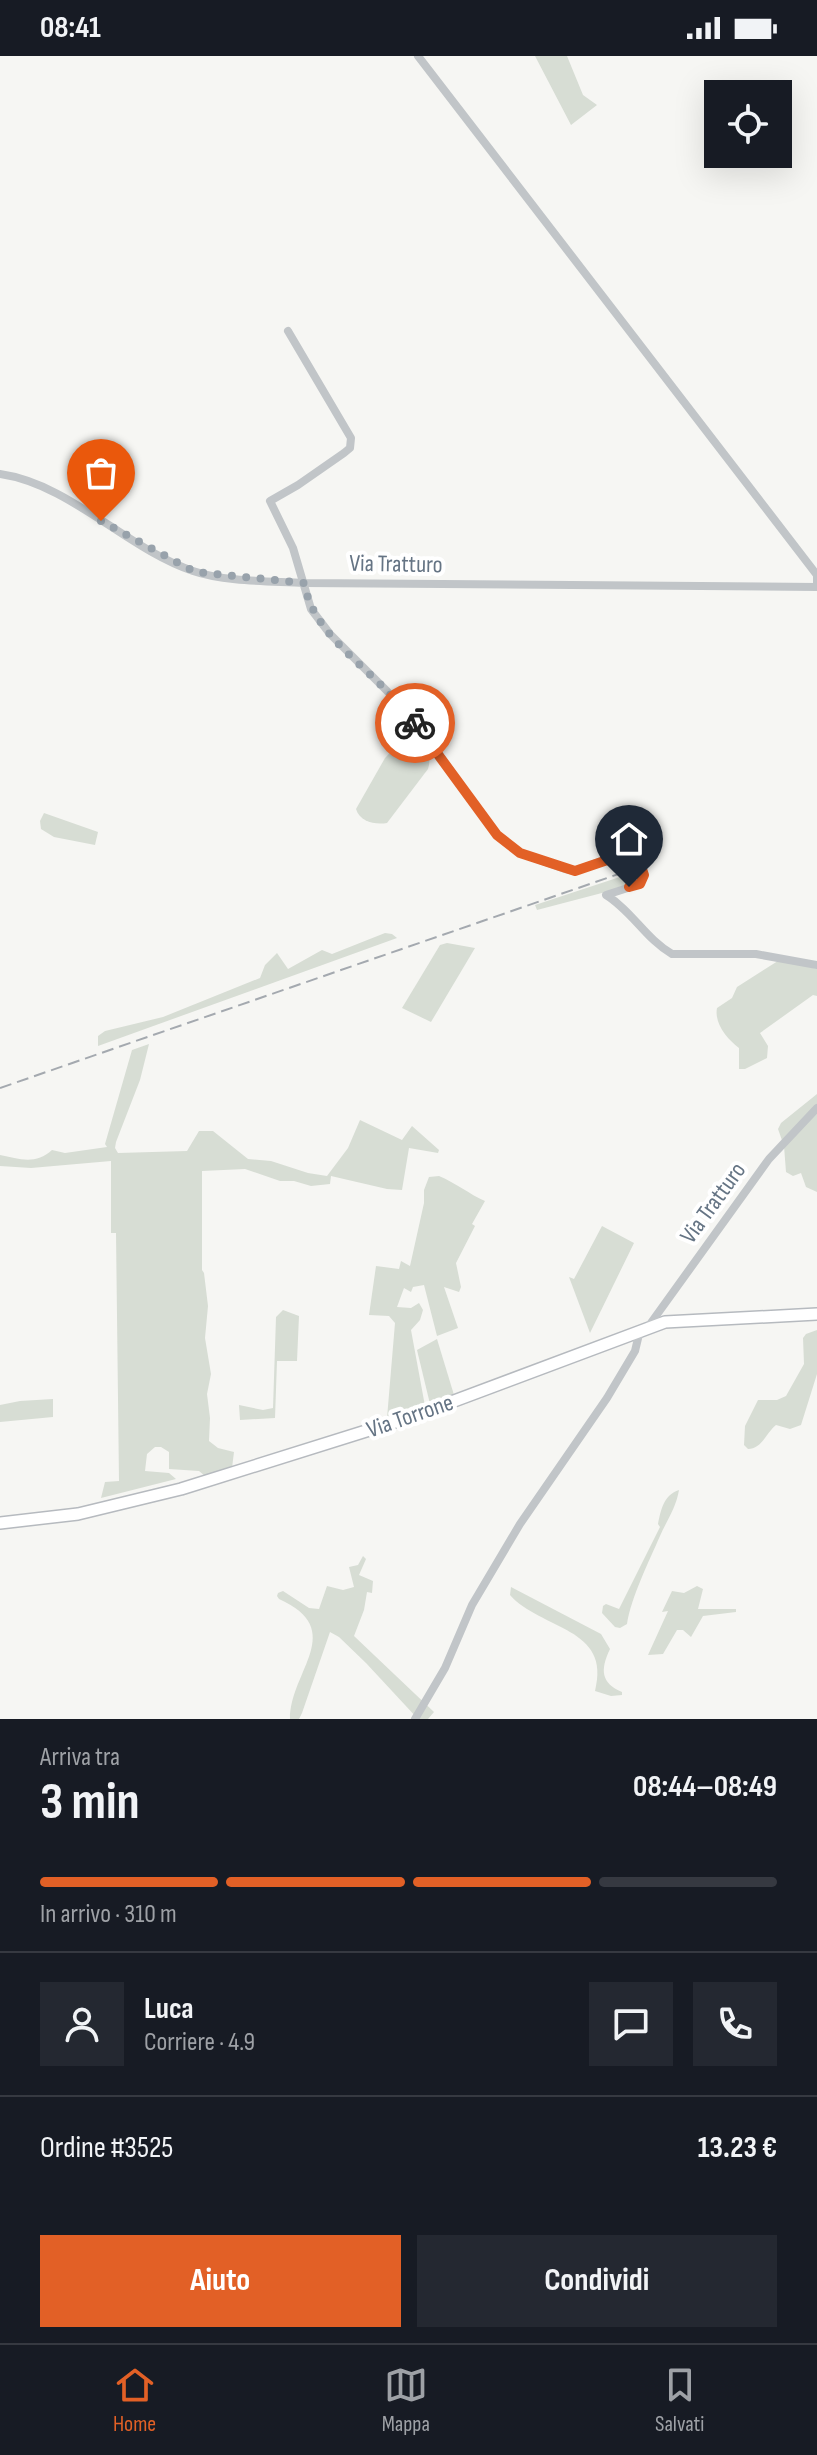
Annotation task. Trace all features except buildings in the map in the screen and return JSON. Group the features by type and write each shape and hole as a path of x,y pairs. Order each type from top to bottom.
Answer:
{"main road":[{"name":"Via Torrone","path":"0,1523 78,1514 181,1489 414,1416 644,1329 679,1320 817,1314"}],"street":[{"path":"418,56 817,575 817,587"},
{"path":"288,331 351,438 350,448 344,453 270,501 293,548 311,609 330,634 424,734 497,835 520,853 575,871 620,854 638,857 644,875 640,884 606,895 620,904 662,948 672,954 756,954 817,965"},
{"name":"Via Tratturo","path":"0,474 28,481 54,494 195,572 304,583 817,587"},
{"name":"Via Tratturo","path":"415,1719 445,1668 472,1605 520,1524 607,1398 635,1351 644,1329 769,1159 817,1108"}],"shaded area":[{"path":"535,56 567,56 583,95 597,105 571,125"},
{"path":"410,732 426,748 428,769 387,823 364,820 356,809 385,758"},
{"path":"44,813 98,832 95,845 54,837 41,829 40,821"},
{"path":"641,870 640,883 537,910 535,905"},
{"path":"385,933 397,938 98,1046 98,1036 105,1031 163,1017 260,978 265,965 277,953 288,969 322,950 332,954"},
{"path":"447,943 475,948 431,1022 402,1008 440,945"},
{"path":"781,959 817,969 817,996 813,995 760,1033 768,1046 767,1058 739,1069 739,1048 722,1030 717,1019 717,1008 732,998 737,987"},
{"path":"149,1044 140,1080 116,1142 118,1153 187,1151 199,1131 213,1131 248,1159 271,1161 327,1176 348,1148 360,1120 402,1140 412,1126 439,1150 438,1153 409,1148 402,1190 331,1176 330,1184 311,1186 280,1181 245,1169 202,1171 202,1270 208,1306 205,1338 211,1374 207,1394 209,1441 218,1448 234,1452 232,1468 205,1476 199,1471 169,1469 169,1452 155,1447 147,1454 145,1471 169,1473 176,1479 101,1498 105,1482 119,1481 116,1233 111,1233 111,1161 31,1168 0,1166 0,1155 34,1159 52,1150 65,1153 107,1147 105,1144 132,1050"},
{"path":"817,1094 817,1192 806,1187 801,1173 793,1176 786,1172 784,1146 778,1129 781,1123"},
{"path":"439,1176 485,1201 456,1263 461,1287 459,1292 444,1287 458,1328 437,1336 424,1285 413,1287 411,1292 404,1288 397,1307 411,1308 419,1303 423,1310 420,1320 411,1330 425,1406 387,1418 395,1323 389,1316 369,1315 376,1266 399,1269 401,1261 410,1266 424,1190 429,1177"},
{"path":"602,1226 634,1243 590,1333 569,1277 574,1279"},
{"path":"283,1310 299,1316 297,1361 277,1361 275,1418 240,1420 239,1405 263,1410 273,1408 276,1317"},
{"path":"817,1330 817,1374 801,1425 790,1429 776,1425 760,1444 748,1449 744,1445 745,1426 758,1400 777,1400 786,1396 804,1364 803,1338"},
{"path":"437,1339 454,1395 430,1404 417,1350"},
{"path":"53,1399 53,1417 0,1422 0,1405"},
{"path":"679,1490 674,1508 636,1591 627,1624 615,1627 602,1613 603,1606 606,1604 619,1609 660,1527 658,1524 664,1503"},
{"path":"363,1556 366,1559 359,1575 373,1581 372,1593 367,1592 354,1636 434,1712 428,1719 418,1719 366,1663 330,1632 302,1713 299,1719 290,1719 292,1701 313,1638 310,1624 299,1611 279,1599 278,1593 283,1591 309,1608 319,1609 327,1586 343,1590 354,1587 349,1567 358,1565"},
{"path":"697,1586 703,1589 698,1609 736,1609 736,1612 703,1616 691,1637 683,1630 677,1630 663,1654 648,1655 668,1611 662,1612 672,1591 684,1593"},
{"path":"511,1587 601,1634 610,1649 604,1675 622,1695 611,1696 595,1691 598,1670 593,1654 584,1642 523,1607 510,1595"}],"railway":[{"path":"0,1088 636,868"}],"way so far":[{"path":"101,521 195,572 304,583 311,609 330,634 415,723"}],"route":[{"path":"415,723 497,835 520,853 575,871 628,853 638,857 644,875 640,884 629,887"}]}
